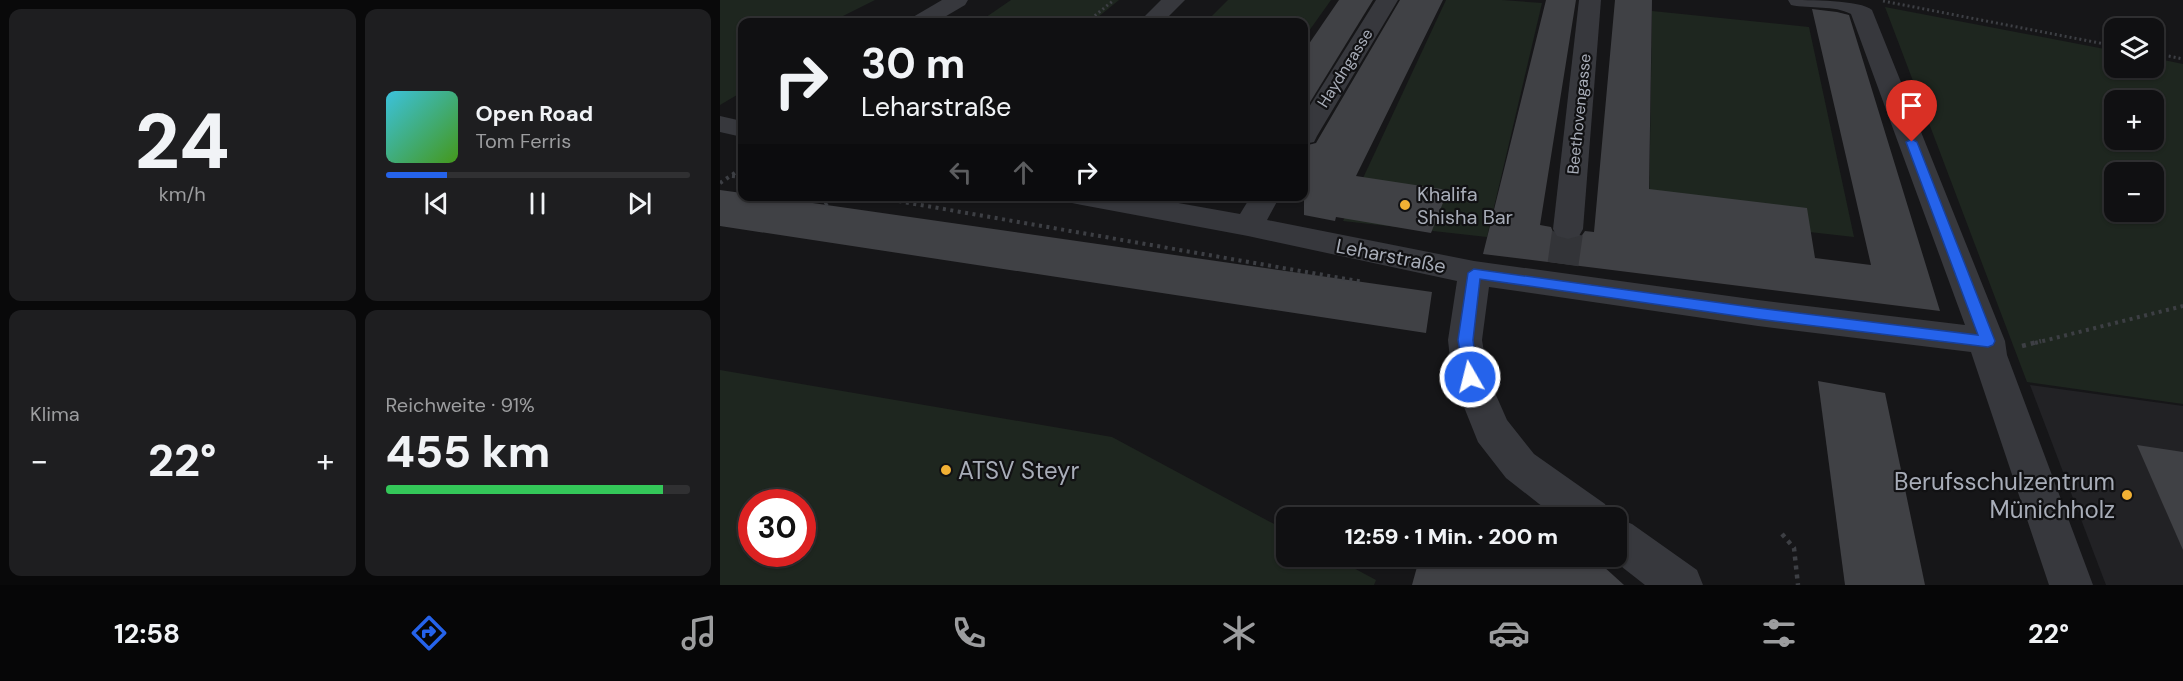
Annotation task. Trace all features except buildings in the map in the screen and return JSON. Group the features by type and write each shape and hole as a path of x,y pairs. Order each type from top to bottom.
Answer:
{"street":[{"path":"928,18 957,0"},
{"path":"1154,18 1174,0"},
{"name":"Haydngasse","path":"1308,129 1387,0"},
{"name":"Beethovengasse","path":"1568,229 1590,0"},
{"path":"1799,0 1856,6 1861,10 1989,348 2071,585"},
{"path":"720,124 738,128"},
{"name":"Leharstraße","path":"1110,201 1248,226 1474,273 1561,275 1758,313 1989,348"},
{"path":"1248,226 1263,201"},
{"path":"1474,273 1465,340 1470,377 1492,430 1520,466 1575,507"},
{"path":"1627,545 1681,585"}],"path":[{"path":"1092,18 1114,0"},
{"path":"1856,6 1892,1 2104,44"},
{"path":"1101,11 1107,11"},
{"path":"2164,55 2183,59"},
{"path":"720,183 738,171"},
{"path":"731,176 738,177"},
{"path":"825,205 830,201"},
{"path":"898,201 1364,282"},
{"path":"1989,348 2183,306"},
{"path":"1782,534 1794,548 1798,585"}],"shaded area":[{"path":"720,0 875,0 839,18 738,18 738,94 720,105"},
{"path":"1011,0 1119,0 1097,18 985,18"},
{"path":"1228,0 1331,0 1308,32 1308,18 1210,18"},
{"path":"1446,0 1542,3 1487,237 1343,221"},
{"path":"1885,7 2104,49 2104,78 2164,78 2164,60 2183,64 2183,404 2027,382"},
{"path":"1652,11 1809,27 1854,237 1649,214"},
{"name":"ATSV Steyr","path":"720,370 1112,437 1276,525 1276,567 1352,567 1376,580 1374,585 720,585"},
{"name":"Berufsschulzentrum Münichholz","path":"2030,385 2183,406 2183,585 2106,585"}],"tunnel":[{"path":"1563,264 1568,229"}],"place":[{"name":"Khalifa Shisha Bar","path":"1405,205"},
{"name":"ATSV Steyr","path":"946,470"},
{"name":"Berufsschulzentrum Münichholz","path":"2127,495"}],"route":[{"path":"1470,377 1465,340 1474,273 1758,313 1988,341 1912,142"}]}
